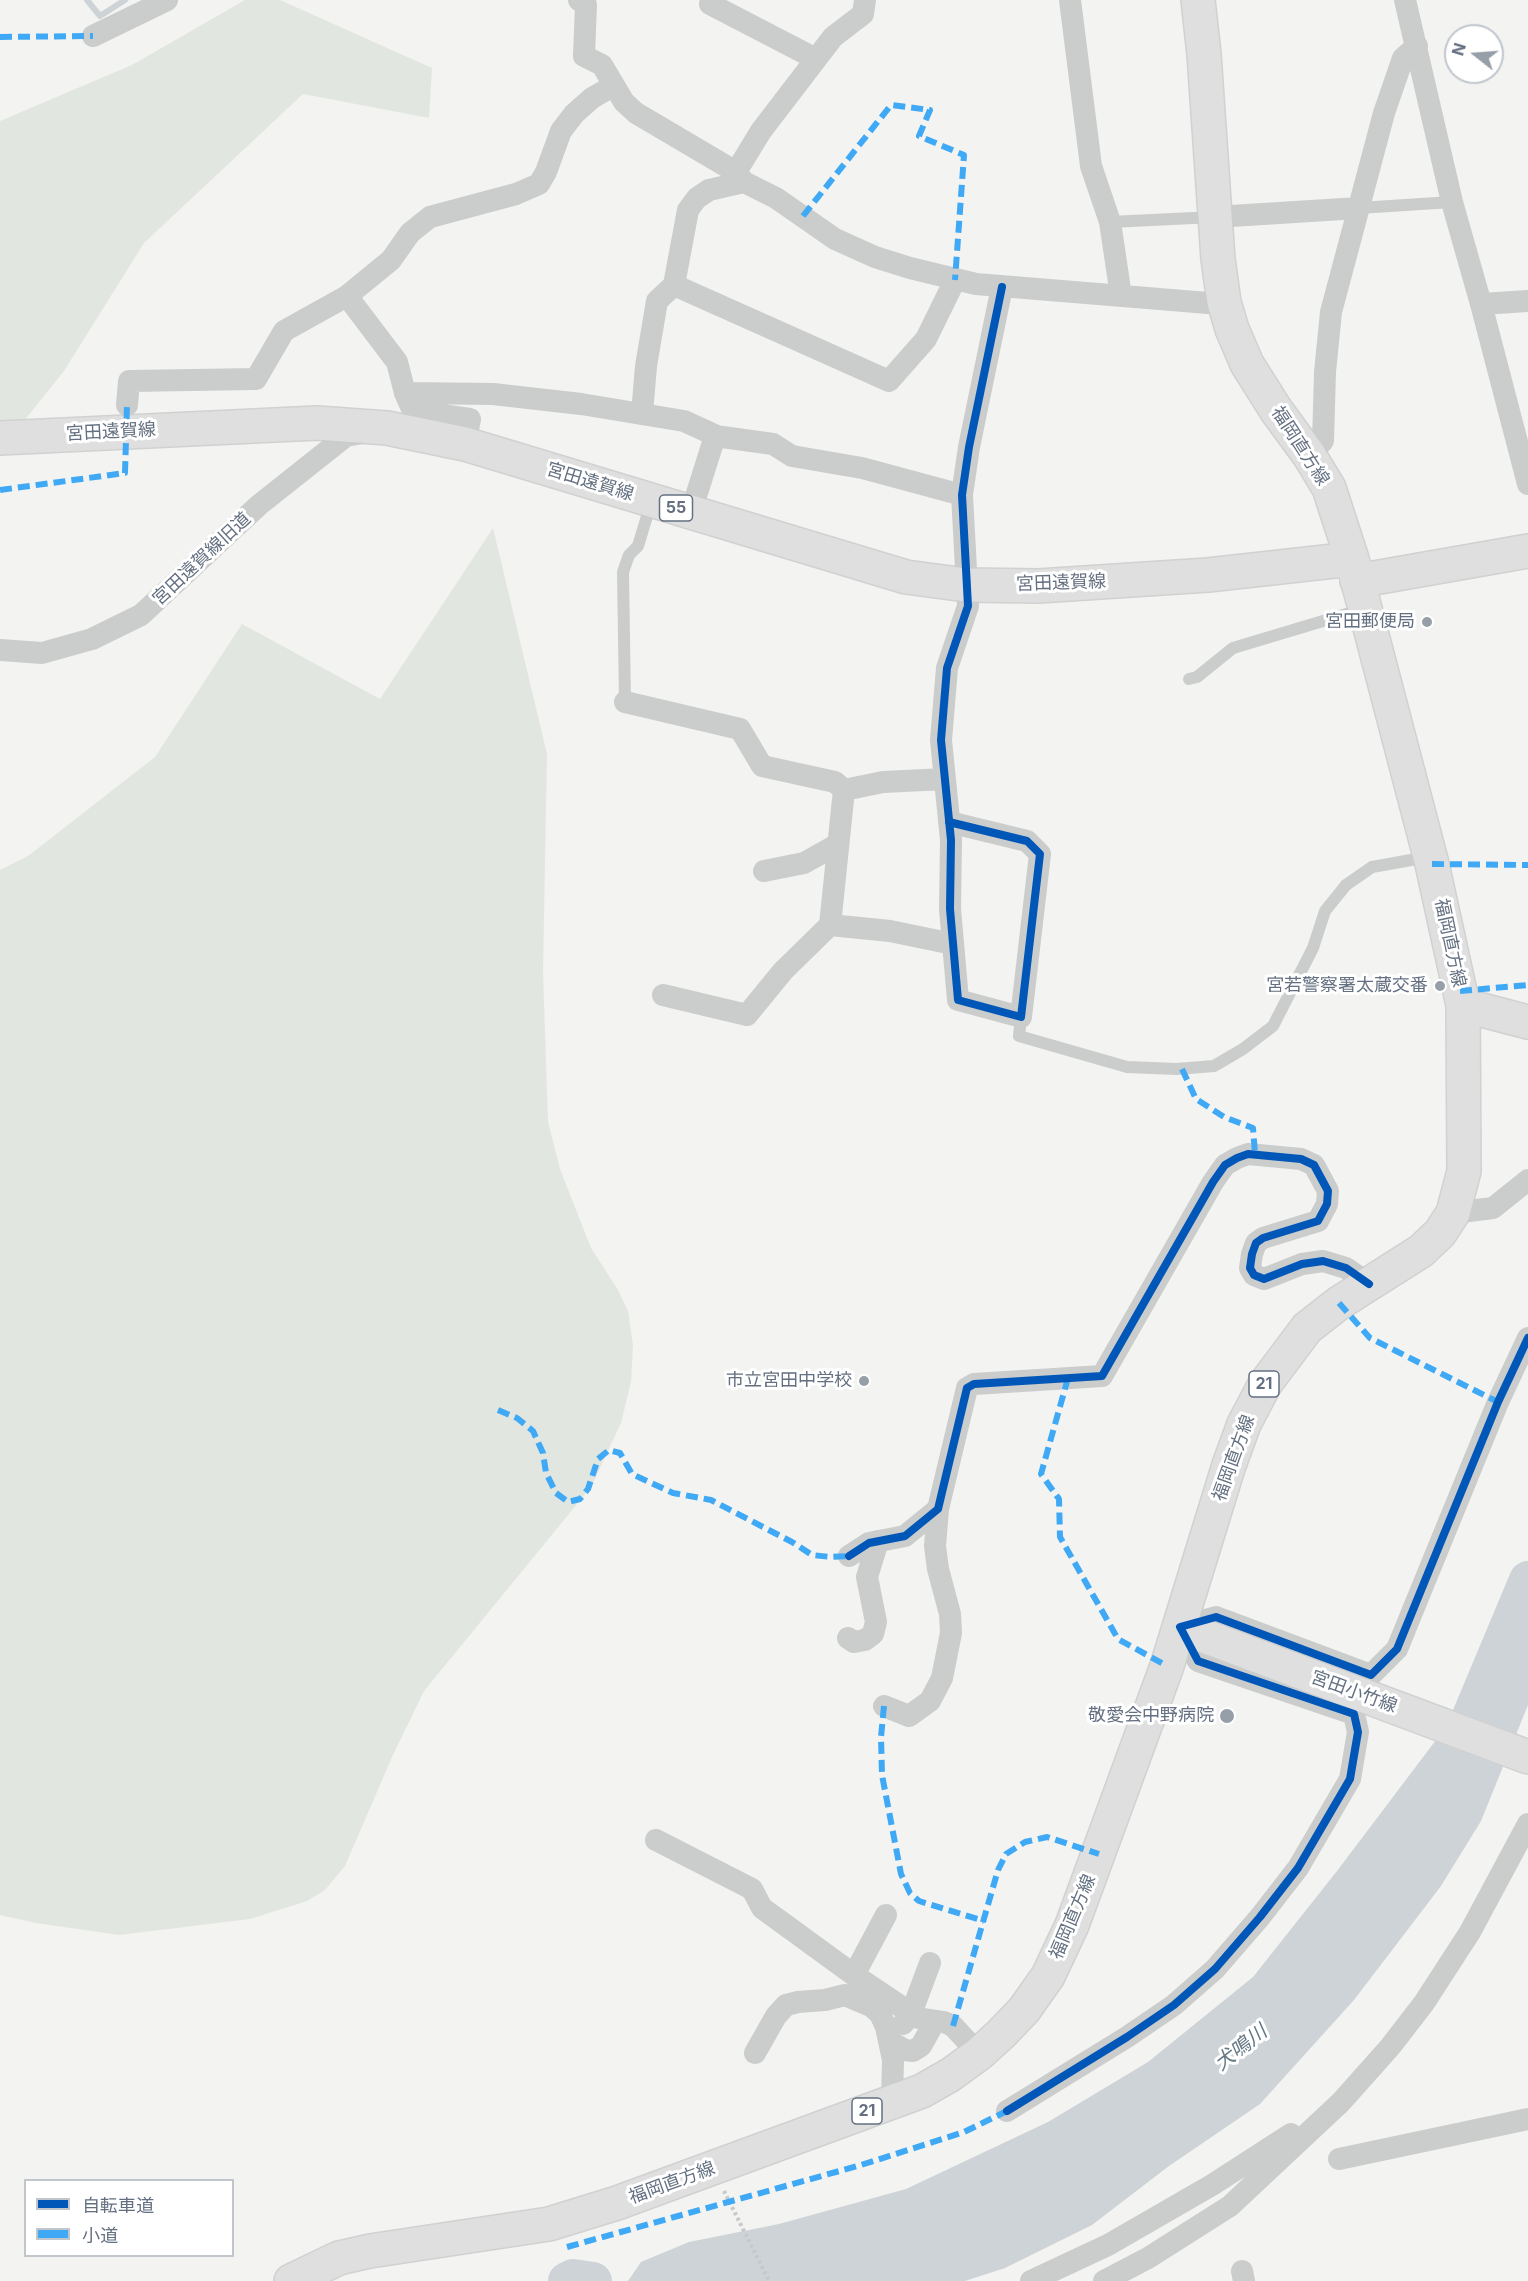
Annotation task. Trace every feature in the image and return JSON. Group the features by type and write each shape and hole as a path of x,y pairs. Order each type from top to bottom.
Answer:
{"main road":[{"name":"福岡直方線","path":"291,2281 339,2259 370,2251 549,2224 686,2179 931,2086 979,2054 1024,2010 1048,1976 1072,1925 1100,1854 1180,1627 1229,1465 1244,1424 1265,1384 1307,1328 1421,1251 1440,1233 1453,1213 1464,1171 1463,1005 1430,857 1358,583 1329,488 1247,364 1232,329 1224,302 1218,259 1204,54 1198,0"},
{"name":"宮田遠賀線","path":"0,438 305,423 387,428 465,444 906,577 966,585 1038,586 1208,575 1358,583 1528,551"},
{"path":"1463,1005 1528,1022"},
{"name":"宮田小竹線","path":"1180,1627 1528,1757"}],"street":[{"path":"93,36 167,0"},
{"path":"579,0 586,4 584,56 602,65 624,102 636,113 776,198 835,239 884,260 955,280 1002,287 1208,303 1224,302"},
{"path":"642,414 646,366 657,301 674,285 688,210 698,198 710,190 740,177 761,131 833,37 863,14 865,0"},
{"path":"1070,0 1091,166 1110,222 1120,296"},
{"path":"1405,0 1452,202 1522,441 1528,484"},
{"path":"710,4 816,60"},
{"path":"1309,455 1323,441 1325,372 1331,312 1384,113 1403,58 1417,46"},
{"path":"127,405 129,381 256,379 284,331 346,296 391,260 410,232 430,217 516,194 539,184 546,172 561,130 592,98 613,86"},
{"path":"1215,217 1359,208"},
{"path":"674,285 889,381 926,339 955,280"},
{"path":"949,822 1027,842 1040,854 1021,1017 958,1000 950,909 949,822 941,740 947,668 968,606 962,495 969,447 1002,287"},
{"path":"346,296 397,362 405,393 413,411 470,419 465,444"},
{"path":"1481,304 1528,300"},
{"path":"405,393 493,394 642,414 684,421 719,437"},
{"name":"宮田遠賀線旧道","path":"0,650 42,653 92,639 141,615 259,505 346,436 387,428"},
{"path":"691,512 714,436 773,444 792,456 862,468 962,495"},
{"path":"625,702 740,729 762,766 835,782 844,790"},
{"path":"844,790 883,782 945,779"},
{"path":"663,995 747,1015 783,971 830,925 844,790"},
{"path":"764,871 804,863 838,844"},
{"path":"830,925 890,931 953,944"},
{"path":"884,1706 909,1716 930,1701 942,1678 951,1634 946,1592 938,1569 935,1546 938,1509 967,1388 974,1384 1102,1376 1213,1182 1225,1165 1248,1154 1301,1159 1314,1165 1328,1191 1327,1204 1318,1221 1263,1238 1256,1244 1250,1268 1254,1275 1264,1279 1302,1264 1323,1261 1346,1268 1369,1284"},
{"path":"1453,1213 1493,1208 1528,1180"},
{"path":"1007,2111 1136,2031 1174,2005 1215,1969 1298,1868 1350,1779 1358,1732 1354,1714 1198,1661 1180,1627 1216,1617 1371,1675 1397,1649 1498,1402 1528,1338"},
{"path":"849,1556 869,1543 905,1536 938,1509"},
{"path":"848,1638 854,1642 865,1640 873,1634 876,1622 867,1577 878,1541"},
{"path":"1104,2281 1148,2258 1230,2206 1341,2102 1390,2047 1424,2003 1470,1932 1528,1824"},
{"path":"657,1840 752,1889 762,1908 854,1975 918,2018 944,2022 953,2026 979,2054"},
{"path":"854,1975 885,1915"},
{"path":"893,2044 903,2022 911,2014 930,1963"},
{"path":"755,2053 776,2016 786,2005 845,1995 872,2006 880,2014 893,2044 892,2102"},
{"path":"893,2044 913,2051 921,2046 936,2021"},
{"path":"1032,2281 1108,2246 1212,2185 1341,2102"},
{"path":"1339,2159 1528,2119"}],"lane":[{"path":"1359,208 1452,202"},
{"path":"1110,222 1215,217"},
{"path":"625,702 623,572 629,555 639,546 651,500"},
{"path":"1189,680 1197,677 1233,648 1358,583"},
{"path":"1021,1017 1019,1036 1126,1067 1177,1069 1214,1066 1243,1049 1273,1026 1313,948 1325,910 1346,885 1372,867 1430,857"}],"path":[{"path":"726,2193 769,2281"}],"shaded area":[{"path":"245,0 280,0 432,68 429,118 303,94 144,243 64,371 19,427 0,444 0,121 132,65"},
{"path":"493,528 547,754 543,972 548,1122 560,1169 591,1248 618,1290 628,1311 633,1345 631,1382 621,1423 591,1487 424,1691 392,1757 345,1866 325,1890 307,1901 250,1919 119,1935 36,1923 0,1915 0,870 28,856 155,757 242,624 380,699"}],"water":[{"path":"1528,1586 1528,1705 1481,1821 1441,1886 1354,2000 1260,2104 1169,2166 1092,2225 1005,2268 965,2281 628,2281 641,2262 689,2242 779,2224 906,2189 1048,2122 1148,2062 1253,1977 1337,1871 1510,1642"}],"waterway":[{"path":"87,0 100,16 125,0"},
{"name":"犬鳴川","path":"1471,1716 1528,1580"},
{"path":"567,2281 573,2278 593,2281"}],"marked path":[{"path":"0,37 93,36"},
{"path":"803,216 891,105 930,110 919,136 964,155 955,280"},
{"path":"0,490 125,473 127,405"},
{"path":"1432,864 1528,865"},
{"path":"1460,991 1528,985"},
{"path":"1182,1069 1196,1099 1224,1117 1253,1128 1255,1154"},
{"path":"1339,1303 1370,1338 1498,1402"},
{"path":"1068,1378 1041,1474 1059,1499 1060,1537 1118,1639 1167,1666"},
{"path":"498,1410 517,1418 533,1431 543,1453 546,1473 556,1493 568,1502 580,1499 588,1489 598,1459 609,1450 620,1453 632,1474 673,1493 711,1500 792,1542 812,1555 849,1556"},
{"path":"884,1706 881,1737 882,1775 901,1874 910,1893 919,1901 984,1921"},
{"path":"953,2026 998,1870 1006,1854 1025,1842 1047,1837 1099,1854"},
{"path":"567,2247 861,2165 964,2132 1007,2111"}],"cycle path":[{"path":"949,822 1027,841 1040,854 1021,1017 958,1000 950,909 951,840 941,740 947,668 968,606 962,495 969,447 1002,287"},
{"path":"849,1556 869,1543 905,1536 938,1509 967,1388 974,1384 1102,1376 1213,1182 1225,1165 1237,1158 1248,1154 1301,1159 1314,1165 1328,1191 1327,1204 1318,1221 1263,1238 1256,1243 1250,1268 1254,1275 1264,1279 1302,1264 1323,1261 1346,1268 1369,1284"},
{"path":"1007,2111 1127,2037 1174,2005 1215,1969 1298,1868 1350,1779 1358,1732 1354,1714 1198,1661 1180,1627 1216,1617 1371,1675 1397,1649 1498,1402 1528,1338"}],"place":[{"name":"宮田郵便局","path":"1427,622"},
{"name":"宮若警察署太蔵交番","path":"1440,986"},
{"name":"市立宮田中学校","path":"864,1381"},
{"name":"敬愛会中野病院","path":"1227,1716"}]}
